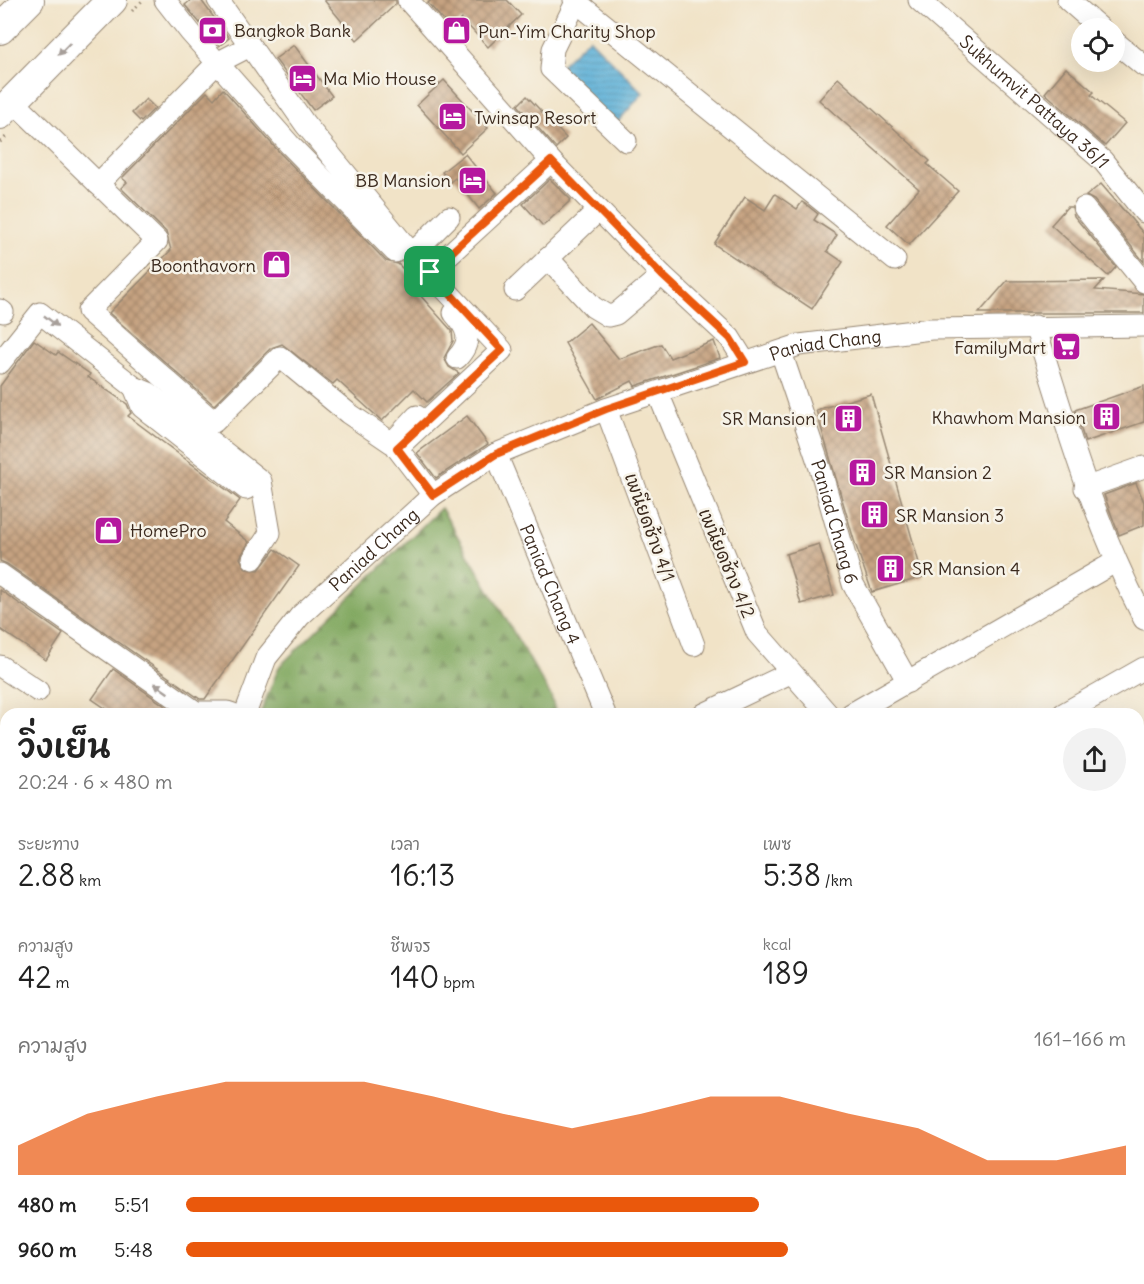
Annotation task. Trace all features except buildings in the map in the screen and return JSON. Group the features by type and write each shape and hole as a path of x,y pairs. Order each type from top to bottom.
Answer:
{"highway":[{"path":"6,108 110,2"}],"street":[{"path":"165,0 290,145 463,323 469,335 468,343 457,358"},
{"path":"218,0 305,124 412,254 502,350 397,448 433,495"},
{"path":"408,0 551,161 662,275 730,338 745,362"},
{"name":"Sukhumvit Pattaya 36/1","path":"919,0 1103,161 1144,212"},
{"path":"1068,0 1089,18"},
{"path":"626,141 551,69 553,49 575,1 895,260"},
{"path":"98,184 218,63 250,46"},
{"path":"1125,50 1144,66"},
{"path":"6,108 98,184 157,241 88,311 214,422 280,357 348,413 392,443 417,416"},
{"path":"430,272 551,161"},
{"path":"1084,208 1144,282"},
{"path":"515,290 599,210"},
{"path":"412,254 449,217"},
{"path":"548,258 593,307 608,316 616,314 662,275"},
{"path":"1,364 40,313 134,387 149,393 261,481 270,532 253,559"},
{"path":"1035,326 1085,488 1115,562 1144,619"},
{"name":"Paniad Chang","path":"247,708 266,658 300,616 433,495 496,454 606,409 800,345 870,334 1035,326 1144,326"},
{"name":"Paniad Chang 6","path":"781,352 821,471 853,584 908,682"},
{"path":"134,387 142,407 246,489"},
{"name":"เพนียดช้าง 4/2","path":"658,393 757,633 822,708"},
{"name":"เพนียดช้าง 4/1","path":"606,409 694,645"},
{"name":"Paniad Chang 4","path":"496,454 602,708"},
{"path":"1085,488 1144,467"},
{"path":"862,708 1115,562"},
{"path":"0,574 190,708"},
{"path":"0,666 38,691"},
{"path":"1074,708 1144,668"},
{"path":"717,708 790,673"}],"green space":[{"path":"441,508 551,696 554,708 262,708 279,667"}],"water":[{"path":"589,38 643,93 614,126 557,69"}],"place":[{"name":"Bangkok Bank","path":"213,30"},
{"name":"Pun-Yim Charity Shop","path":"457,31"},
{"name":"Ma Mio House","path":"302,78"},
{"name":"Twinsap Resort","path":"453,117"},
{"name":"BB Mansion","path":"472,180"},
{"name":"Boonthavorn","path":"277,265"},
{"name":"FamilyMart","path":"1067,347"},
{"name":"Khawhom Mansion","path":"1107,417"},
{"name":"SR Mansion 1","path":"848,418"},
{"name":"SR Mansion 2","path":"863,472"},
{"name":"SR Mansion 3","path":"875,515"},
{"name":"HomePro","path":"109,530"},
{"name":"SR Mansion 4","path":"891,568"}],"route":[{"path":"551,161 662,275 730,338 745,362 606,409 496,454 433,495 397,448 502,350 430,272 551,161"}]}
